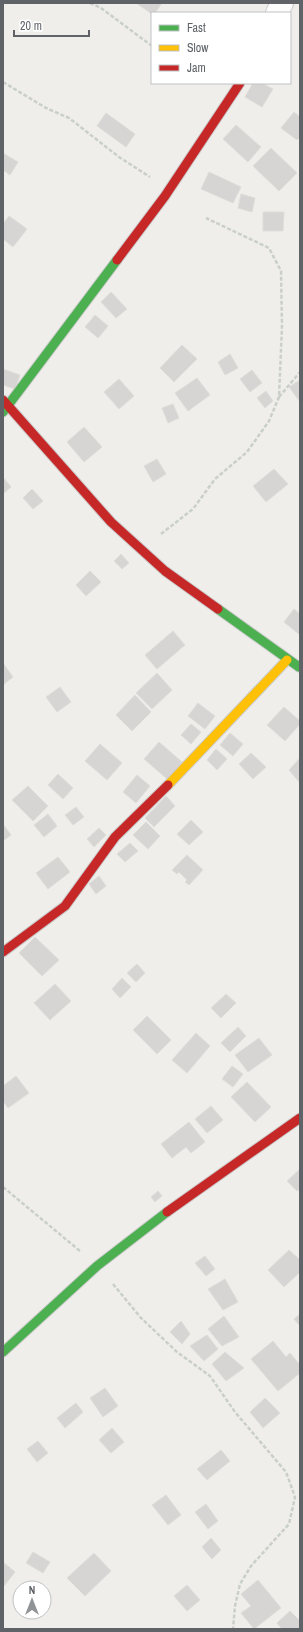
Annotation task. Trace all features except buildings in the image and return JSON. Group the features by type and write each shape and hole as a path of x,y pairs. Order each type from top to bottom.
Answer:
{"street":[{"path":"278,12 282,3"},
{"path":"239,84 165,196 5,406 111,522 165,571 300,668"},
{"path":"3,952 65,906 115,837 172,781 287,660"},
{"path":"3,1352 97,1266 179,1203 300,1118"}],"path":[{"path":"90,3 101,8 151,45"},
{"path":"3,82 46,108 69,118 119,157 153,178 165,196"},
{"path":"142,549 193,510 215,479 247,452 269,421 278,397 282,326 281,271 269,248 206,218"},
{"path":"278,397 300,372"},
{"path":"3,1187 97,1266 141,1318 178,1352 210,1376 236,1412 286,1472 295,1497 289,1524 251,1566 240,1584 235,1606 233,1629"}],"traffic: fast":[{"path":"3,412 117,260"},
{"path":"218,609 299,667"},
{"path":"3,1352 97,1266 167,1212"}],"traffic: slow":[{"path":"168,785 287,660"}],"traffic: jam":[{"path":"117,260 165,196 239,84"},
{"path":"3,400 111,522 165,571 218,609"},
{"path":"3,952 65,906 115,837 168,785"},
{"path":"167,1212 300,1118"}]}
